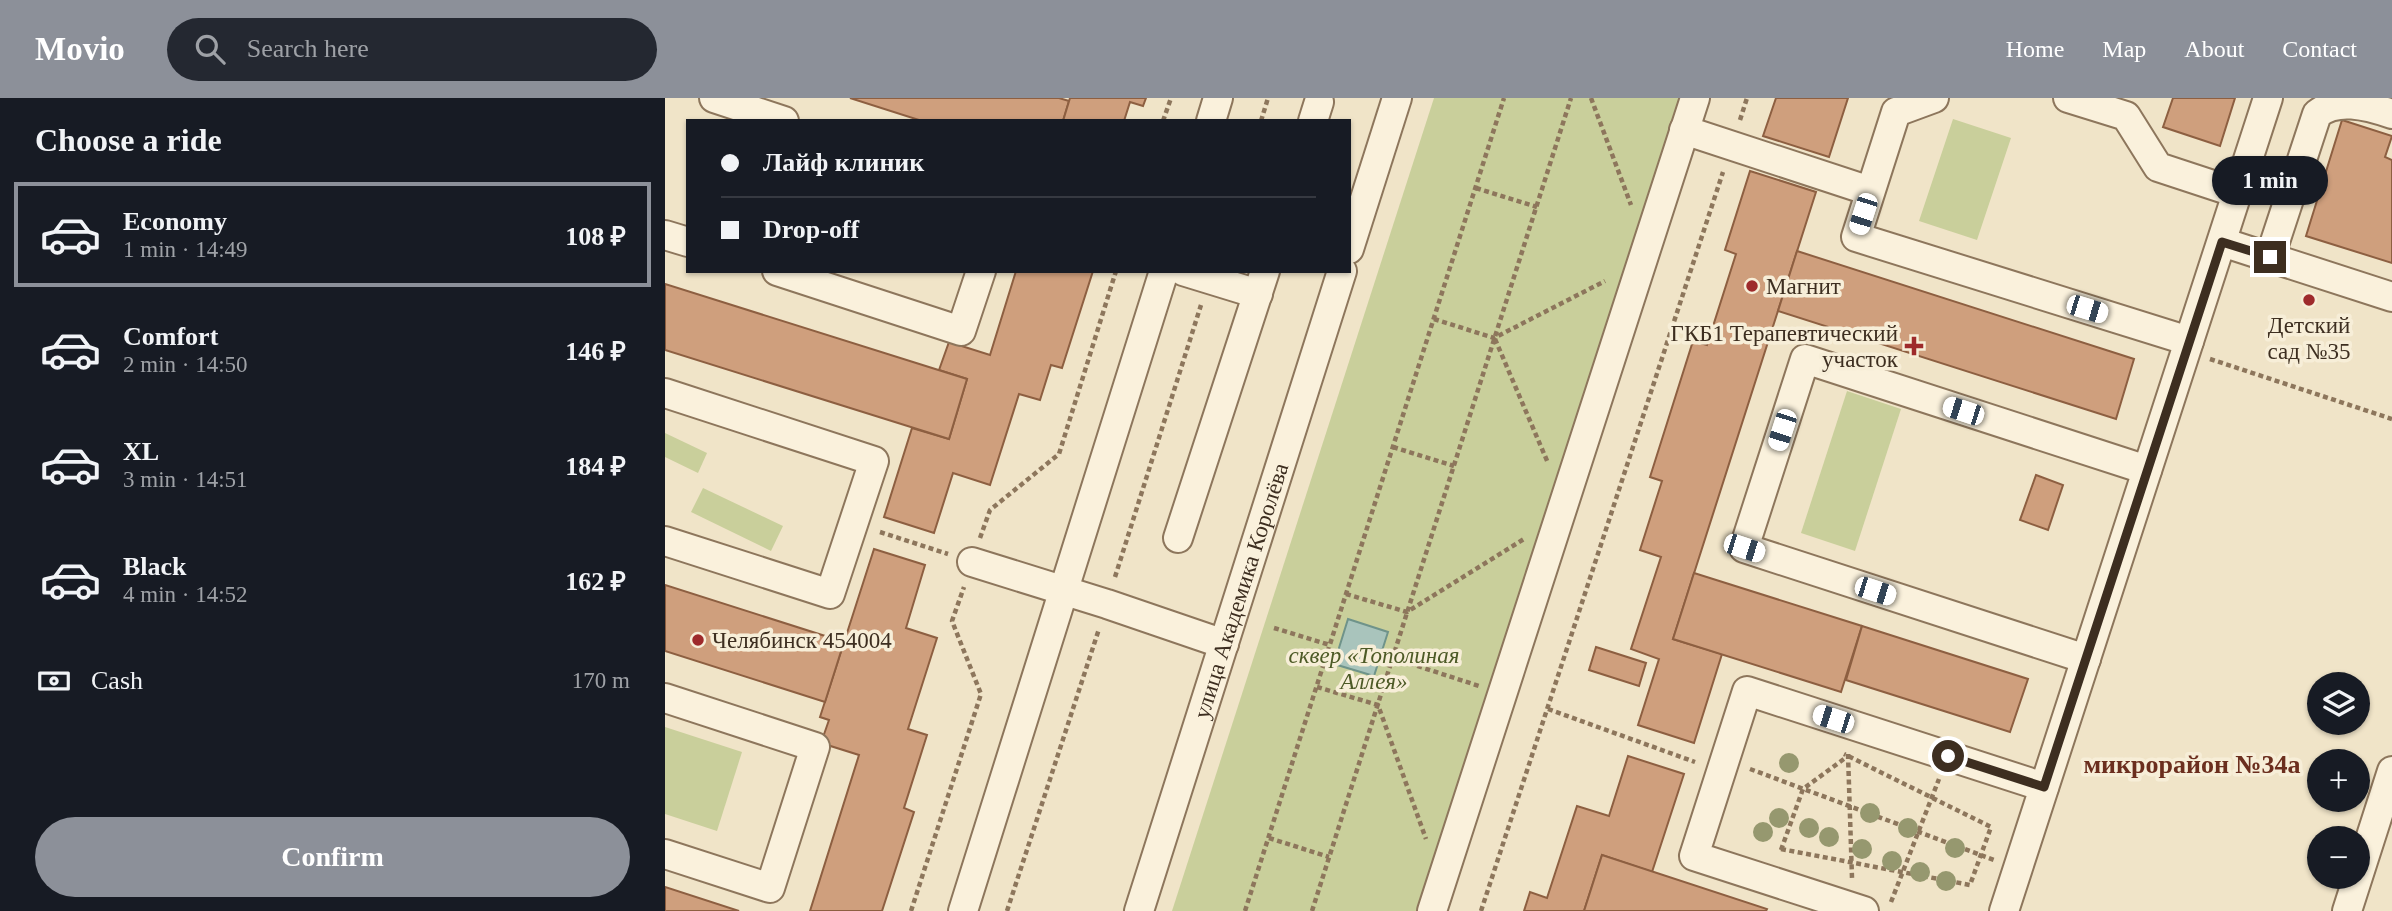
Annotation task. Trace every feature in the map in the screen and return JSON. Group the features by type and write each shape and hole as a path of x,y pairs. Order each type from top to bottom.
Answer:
{"street":[{"path":"714,98 778,119"},
{"path":"1212,119 1218,98"},
{"path":"1351,243 1397,98"},
{"path":"1432,911 1695,98"},
{"path":"1934,98 1896,113 1856,237 2188,346"},
{"path":"2068,98 2126,116 2158,167 2237,193"},
{"path":"2004,911 2268,98"},
{"path":"2270,257 2316,114 2324,104 2336,99 2347,99 2392,114"},
{"path":"1684,130 1870,191"},
{"path":"665,235 686,241"},
{"path":"2222,242 2392,297"},
{"path":"783,273 961,331 980,273"},
{"path":"963,911 1163,273"},
{"path":"1178,538 1261,283 1196,273"},
{"name":"улица Академика Королёва","path":"1139,911 1341,273"},
{"path":"2086,659 1744,548 1805,359 2147,470"},
{"path":"665,393 874,461 830,594 665,541"},
{"path":"972,562 1224,644"},
{"path":"1858,909 1693,856 1747,691 2044,787"},
{"path":"665,698 815,747 770,888 665,854"},
{"path":"2347,911 2392,771"}],"path":[{"path":"1164,119 1171,98"},
{"path":"1262,119 1268,98"},
{"path":"1245,911 1504,98"},
{"path":"1312,911 1571,98"},
{"path":"1591,98 1634,213"},
{"path":"1481,911 1747,98"},
{"path":"1476,188 1537,207"},
{"path":"911,911 981,694 952,621 990,510 1059,454 1115,273"},
{"path":"1434,319 1494,338 1613,277"},
{"path":"1494,338 1551,472"},
{"path":"2188,346 2392,419"},
{"path":"1393,447 1454,466"},
{"path":"853,524 972,562"},
{"path":"1346,594 1407,612 1532,534"},
{"path":"1274,628 1330,645"},
{"path":"1393,658 1482,687"},
{"path":"1317,687 1378,705"},
{"path":"1378,705 1430,850"},
{"path":"1548,709 1803,789 2018,869"},
{"path":"1854,725 1847,756 1851,861 1858,909"},
{"path":"1781,849 1970,885 1991,827 1836,750"},
{"path":"1770,880 1803,789 1847,756"},
{"path":"1887,911 1948,756"},
{"path":"1269,838 1329,858"}],"green space":[{"name":"сквер «Тополиная Аллея»","path":"1434,98 1681,98 1420,911 1172,911"},
{"path":"1953,119 2011,138 1977,240 1919,221"},
{"path":"1847,391 1901,409 1855,551 1801,533"},
{"path":"665,433 707,453 698,473 665,457"},
{"path":"703,488 783,526 771,551 691,512"},
{"path":"665,727 742,752 717,831 665,814"}],"water":[{"path":"1348,619 1388,632 1374,676 1334,664"}],"building":[{"path":"850,98 1059,98 1069,101 1064,119 916,119"},
{"path":"1070,98 1146,98 1143,106 1130,102 1125,119 1064,119"},
{"path":"1776,98 1848,98 1829,157 1763,136"},
{"path":"2173,98 2235,98 2220,146 2163,127"},
{"path":"2342,120 2392,136 2385,157 2392,160 2392,263 2306,236"},
{"path":"1750,171 1816,192 1673,639 1722,654 1694,743 1638,725 1659,659 1631,649 1661,557 1640,550 1662,481 1650,477 1693,341 1707,345 1736,254 1725,250"},
{"path":"1797,251 2134,359 2116,419 1778,311"},
{"path":"1015,273 1092,273 1062,368 1051,365 1040,400 1019,394 990,485 953,473 934,533 884,517 912,428 949,439 967,379 939,370 949,342 990,355"},
{"path":"665,284 967,379 949,439 665,350"},
{"path":"2036,475 2063,485 2048,530 2020,520"},
{"path":"874,549 925,565 906,628 937,638 908,729 927,735 904,808 914,812 882,911 810,911 859,755 821,743 829,720 820,717"},
{"path":"1694,573 1862,626 1841,692 1673,639"},
{"path":"665,585 844,642 825,702 665,651"},
{"path":"1862,626 2028,679 2010,732 1846,680"},
{"path":"1596,647 1646,663 1639,686 1589,670"},
{"path":"1628,756 1684,774 1652,872 1602,855 1584,911 1524,911 1530,892 1547,898 1577,806 1609,816"},
{"path":"1602,855 1767,909 1584,911"},
{"path":"665,887 739,911 665,911"}],"place":[{"name":"Магнит","path":"1752,286"},
{"name":"Детский сад №35","path":"2309,300"},
{"name":"ГКБ1 Терапевтический участок","path":"1914,346"},
{"name":"Челябинск 454004","path":"698,640"}],"district":[{"name":"микрорайон №34а","path":"2192,764"}],"route":[{"path":"1948,756 2044,787 2222,242 2270,257"}]}
